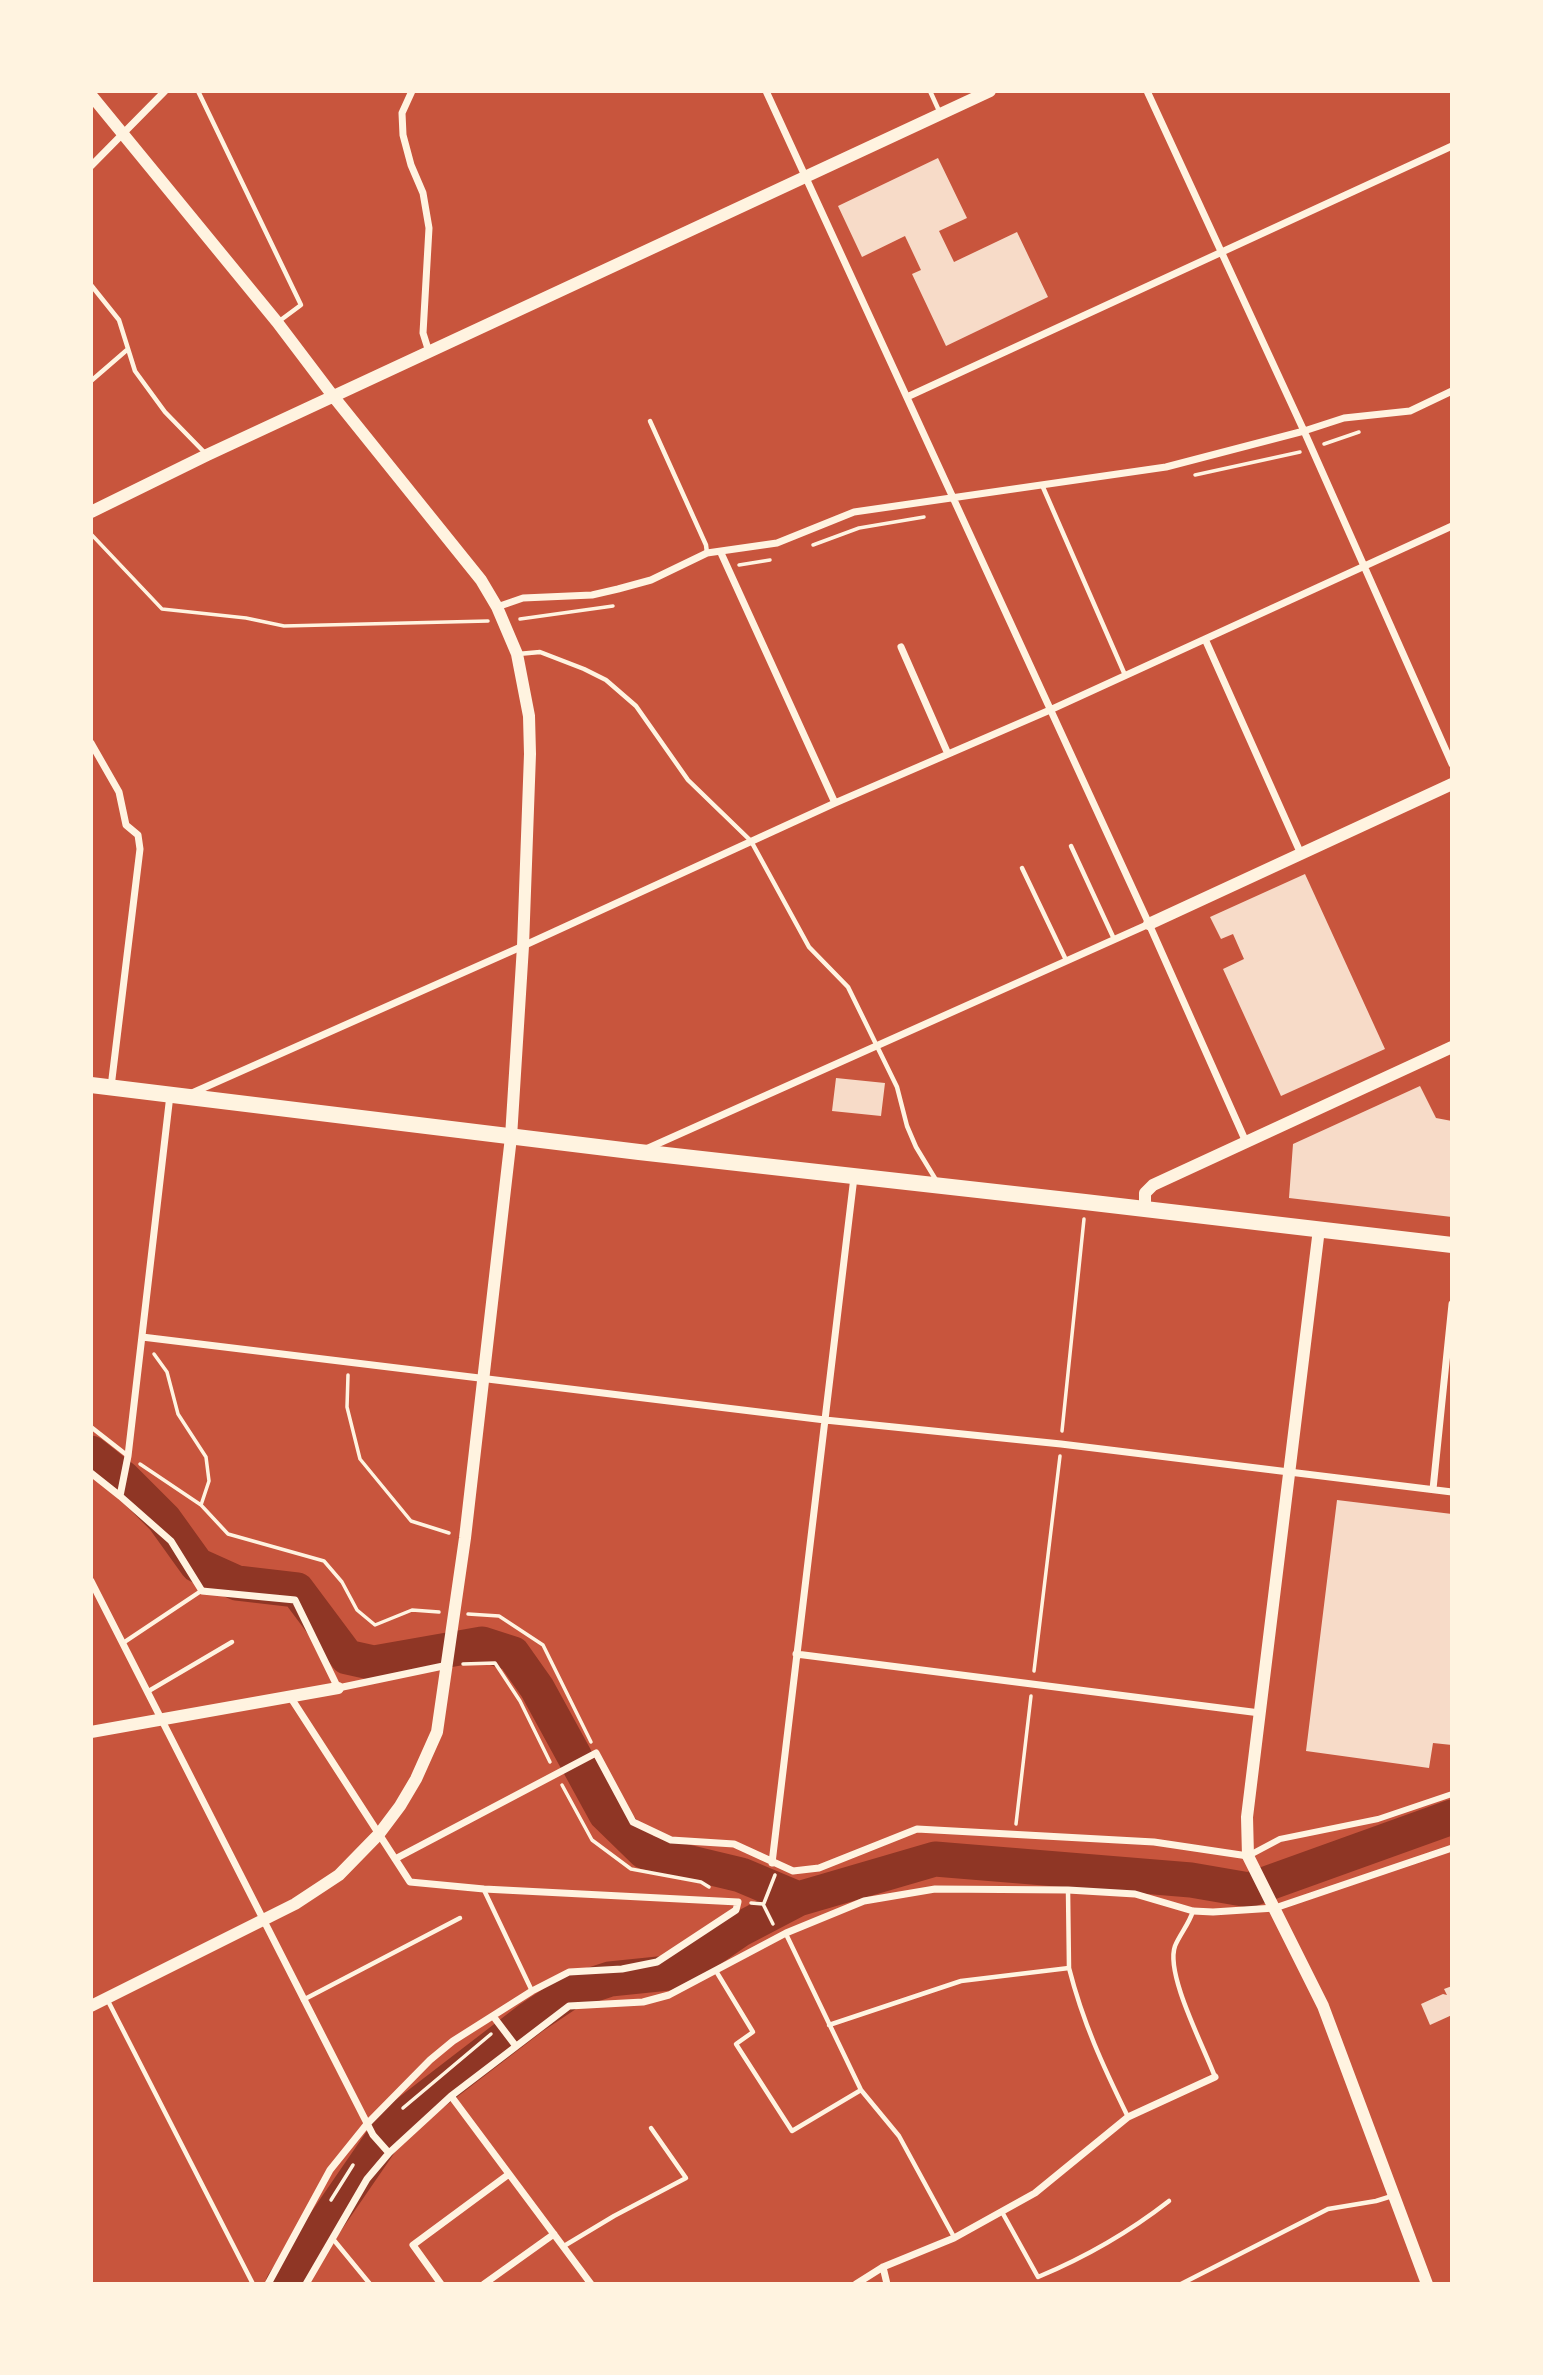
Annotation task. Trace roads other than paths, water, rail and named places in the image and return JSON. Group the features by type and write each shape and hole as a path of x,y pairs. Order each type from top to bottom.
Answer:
{"highway":[{"path":"91,1085 639,1153 1452,1245"}],"street":[{"path":"91,166 165,91"},
{"path":"412,91 402,113 403,135 422,193 429,228 423,333 429,352"},
{"path":"766,91 1149,924 1246,1142"},
{"path":"91,512 207,455 990,91"},
{"path":"1147,91 1304,431 1452,764"},
{"path":"91,95 277,322 481,580 497,607 517,654 528,716 530,754 523,946 511,1137 465,1538 437,1732 416,1779 400,1806 379,1834 339,1875 295,1904 91,2006"},
{"path":"907,397 1452,146"},
{"path":"497,607 523,598 592,595 618,589 651,580 707,553 777,543 854,512 1166,467 1344,418 1410,411 1452,391"},
{"path":"188,1095 835,803 1050,710 1452,527"},
{"path":"721,553 835,803"},
{"path":"1205,639 1301,854"},
{"path":"901,647 948,754"},
{"path":"91,743 119,792 126,825 138,835 140,849 111,1087"},
{"path":"639,1153 1149,924 1452,784"},
{"path":"1144,1209 1145,1193 1153,1185 1452,1047"},
{"path":"120,1496 127,1459 170,1094"},
{"path":"772,1863 854,1177"},
{"path":"1319,1229 1247,1817 1248,1856 1323,2006 1427,2284"},
{"path":"1433,1489 1452,1304"},
{"path":"142,1337 825,1420 1061,1444 1452,1492"},
{"path":"91,1474 171,1541 202,1591 295,1600 338,1688"},
{"path":"91,1581 367,2124 389,2153"},
{"path":"796,1654 1260,1713"},
{"path":"91,1732 291,1698 448,1661"},
{"path":"268,2284 330,2170 367,2124 430,2060 453,2041 532,1991 569,1972 622,1969 657,1962 736,1910 738,1902 484,1889 410,1882 291,1698"},
{"path":"395,1859 596,1753 633,1822 671,1840 734,1844 793,1871 819,1868 917,1829 1154,1842 1248,1856 1280,1839 1378,1819 1452,1794"},
{"path":"306,2284 367,2179 389,2153 513,2042 569,2007 643,2002 668,1995 786,1933 864,1902 935,1889 1068,1890 1135,1894 1193,1911 1275,1908 1452,1848"},
{"path":"493,2016 513,2042"},
{"path":"856,2284 883,2267 954,2238 1035,2193 1128,2117 1215,2077"},
{"path":"451,2096 591,2284"},
{"path":"441,2284 413,2245 509,2174"},
{"path":"484,2284 554,2234"},
{"path":"883,2267 887,2284"}],"lane":[{"path":"198,91 301,305 277,322"},
{"path":"930,91 940,114"},
{"path":"91,285 119,320 135,371 165,412 207,455"},
{"path":"91,381 128,349"},
{"path":"650,421 706,545 707,553"},
{"path":"1042,485 1125,675"},
{"path":"517,654 540,652 606,680 636,706 688,780 751,841 809,947 848,987 897,1087 907,1126 916,1147 939,1186"},
{"path":"1071,846 1114,939"},
{"path":"1022,868 1066,960"},
{"path":"91,1427 127,1459"},
{"path":"123,1643 202,1591"},
{"path":"91,1603 100,1599"},
{"path":"147,1692 232,1642"},
{"path":"484,1889 532,1991"},
{"path":"1068,1890 1069,1968 1080,2011 1096,2052 1128,2117"},
{"path":"1193,1911 1174,1947 1175,1972 1215,2077"},
{"path":"303,2000 460,1918"},
{"path":"786,1933 861,2090 899,2136 954,2238"},
{"path":"830,2025 961,1981 1069,1968"},
{"path":"715,1970 753,2032 736,2044 792,2131 861,2090"},
{"path":"107,1998 253,2284"},
{"path":"563,2247 686,2178 651,2128"},
{"path":"1181,2284 1328,2209 1376,2202 1393,2195"},
{"path":"1002,2212 1038,2277 1078,2261 1109,2244 1169,2201"},
{"path":"333,2238 370,2284"}],"waterway":[{"path":"91,1453 124,1479 164,1519 197,1565 237,1583 297,1590 347,1657 374,1663 482,1644 513,1654 537,1688 606,1814 645,1852 741,1875 798,1899"},
{"path":"283,2284 393,2124 531,2018 570,1992 610,1979 678,1972 739,1930 798,1899 935,1859 1191,1880 1249,1890 1452,1817"}]}
